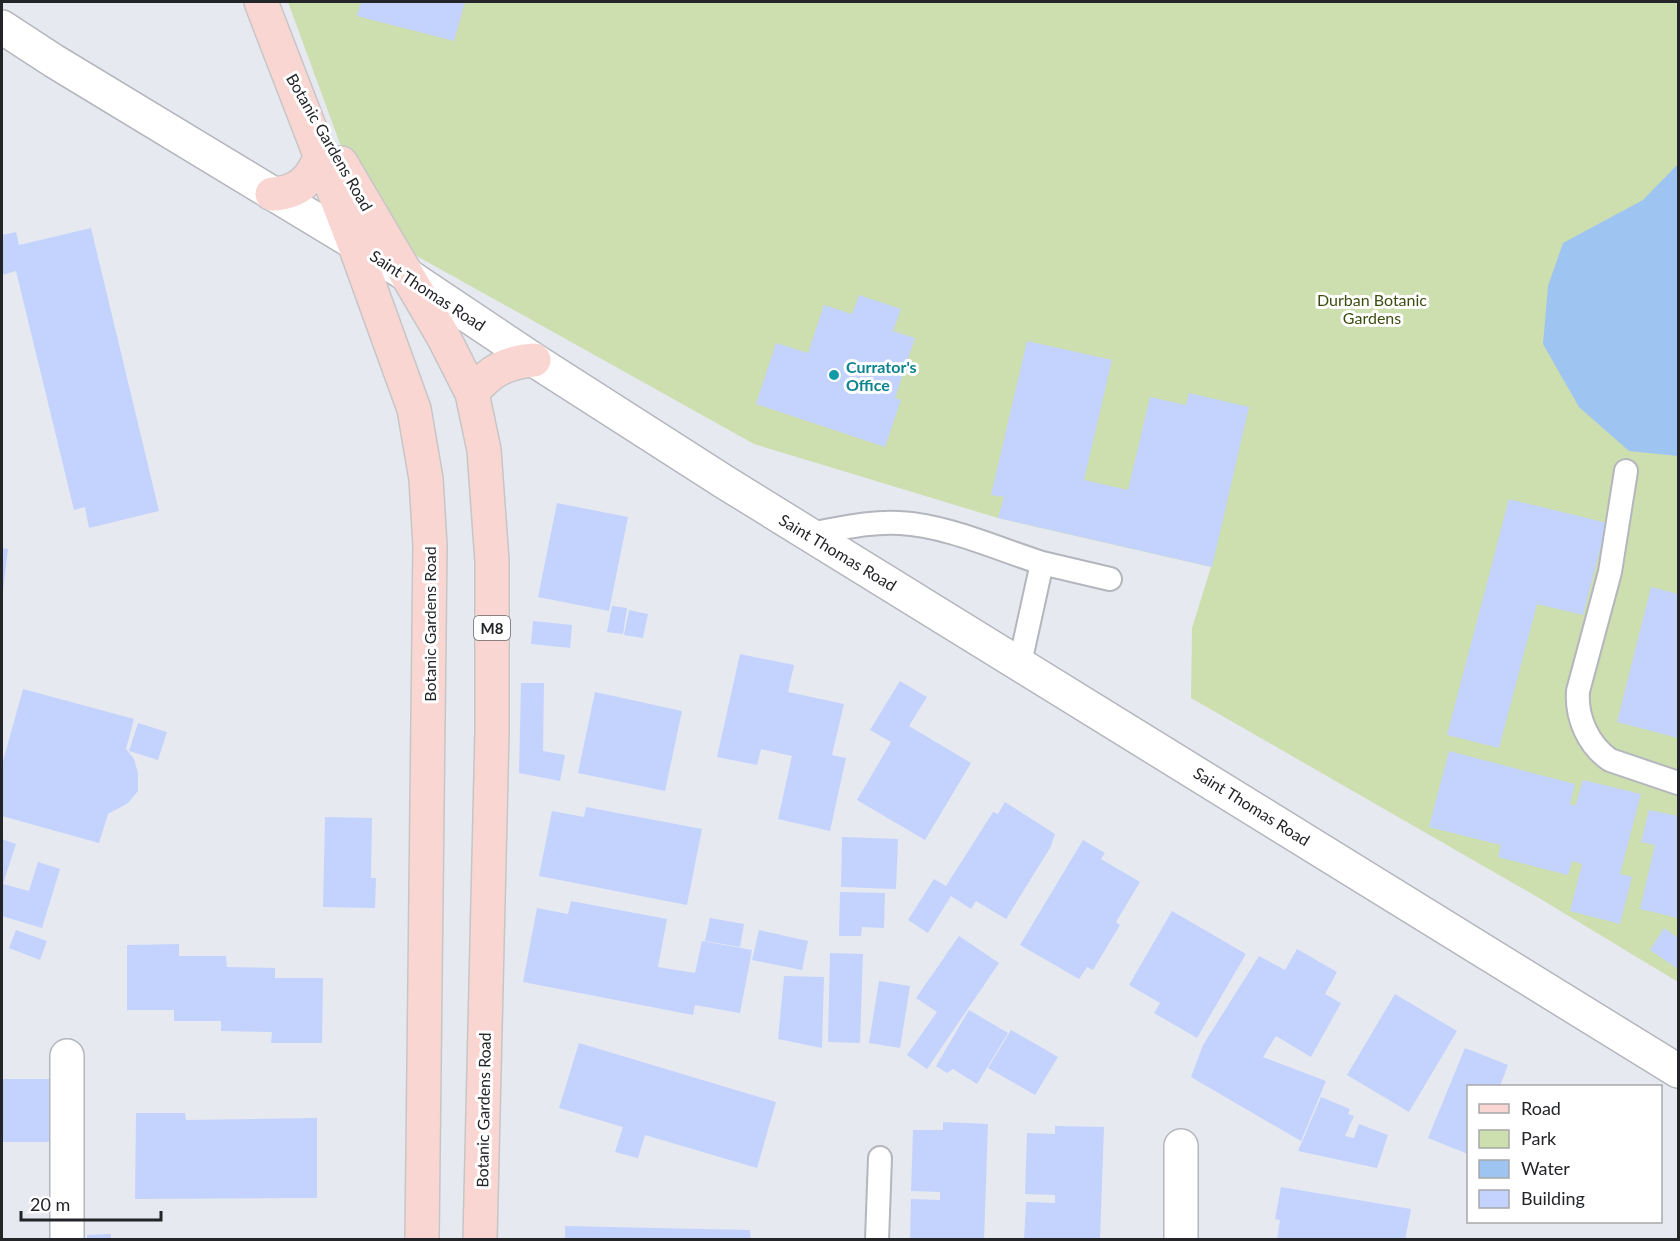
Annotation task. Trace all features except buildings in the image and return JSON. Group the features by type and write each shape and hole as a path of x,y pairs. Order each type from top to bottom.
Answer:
{"main road":[{"name":"M8","path":"261,2 287,68"},
{"name":"Botanic Gardens Road","path":"287,68 414,409 426,479 430,546 422,1239"},
{"name":"Botanic Gardens Road","path":"287,68 404,273 443,336 472,393 484,450 492,573 492,732 480,1239"},
{"path":"272,194 298,189 316,169 321,155"},
{"path":"354,243 365,231 369,212"},
{"path":"375,301 380,285 404,273"},
{"path":"472,393 496,369 513,362 534,360"}],"street":[{"name":"Saint Thomas Road","path":"2,27 404,273 534,360 809,534 1678,1071"},
{"path":"67,1056 67,1239"},
{"path":"1181,1146 1181,1239"}],"lane":[{"path":"1626,471 1610,572 1578,691 1577,704 1590,740 1603,755 1610,760 1678,783"},
{"path":"809,534 864,525 901,523 935,529 1042,563 1110,579"},
{"path":"1020,663 1042,563"},
{"path":"877,1239 880,1158"}],"green space":[{"name":"Durban Botanic Gardens","path":"288,2 1678,2 1678,982 1534,895 1191,698 1192,628 1211,567 998,518 754,444 372,231"}],"water":[{"path":"1678,164 1678,456 1629,451 1579,407 1543,344 1548,286 1563,243 1643,200"}],"place":[{"name":"Currator's Office","path":"834,375"}]}
